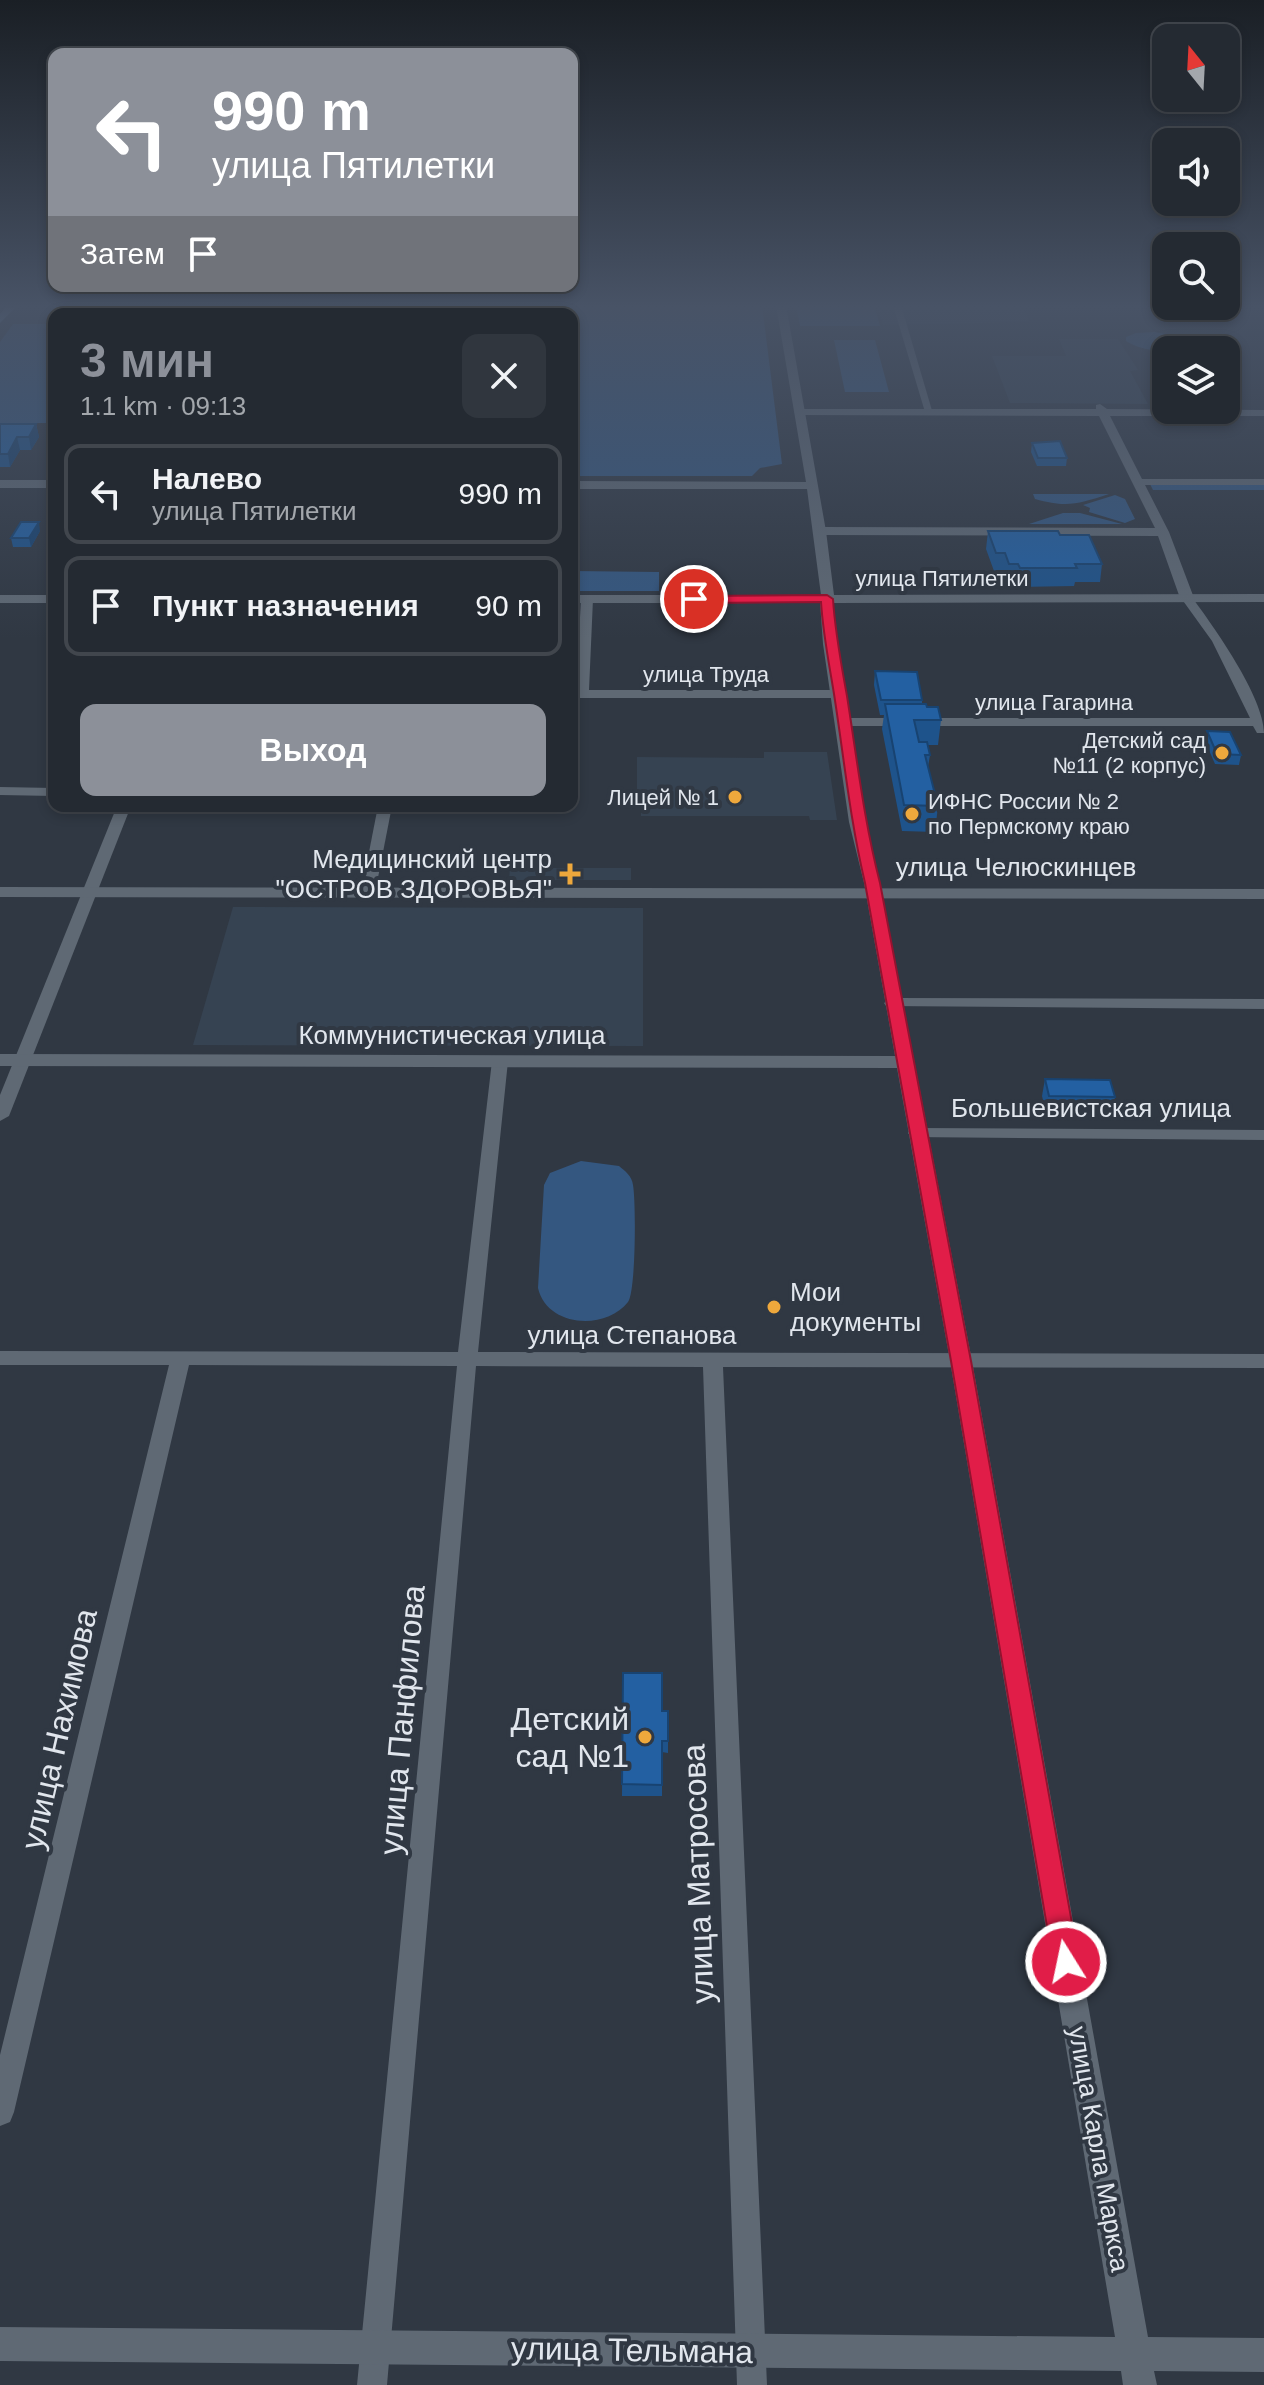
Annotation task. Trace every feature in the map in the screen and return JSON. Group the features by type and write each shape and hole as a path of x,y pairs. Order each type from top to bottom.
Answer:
{"main road":[{"name":"улица Карла Маркса","path":"800,416 820,531 830,644 857,822 961,1361 1137,2370"},
{"path":"1104,416 1163,532 1187,598"},
{"path":"1140,486 1264,482"},
{"path":"0,484 48,484"},
{"path":"578,485 812,486"},
{"path":"1140,486 1264,492"},
{"path":"820,531 1163,532"},
{"name":"улица Пятилетки","path":"579,599 1264,598"},
{"path":"0,599 48,599"},
{"name":"улица Челюскинцев","path":"0,892 1264,894"},
{"name":"Коммунистическая улица","path":"0,1060 904,1062"},
{"name":"улица Тельмана","path":"0,2344 750,2351 1137,2370 1264,2355"}],"street":[{"path":"1187,598 1218,641 1262,726"},
{"path":"578,646 579,599"},
{"name":"улица Труда","path":"578,694 840,694"},
{"name":"улица Гагарина","path":"844,722 1262,726"},
{"path":"0,791 48,792"},
{"path":"0,1116 122,812"},
{"path":"368,893 384,812"},
{"path":"892,1003 1264,1004"},
{"name":"улица Панфилова","path":"372,2385 467,1361 500,1061"},
{"name":"Большевистская улица","path":"917,1133 1264,1135"},
{"name":"улица Степанова","path":"0,1358 1264,1361"},
{"name":"улица Нахимова","path":"0,2112 180,1360"},
{"name":"улица Матросова","path":"713,1361 752,2385"}],"shaded area":[{"path":"0,416 48,416 48,423 0,423"},
{"path":"578,416 776,416 782,464 760,468 752,476 578,476"},
{"path":"1149,482 1264,483 1264,490 1153,490"},
{"path":"1033,494 1109,494 1064,504 1035,499"},
{"path":"1115,495 1125,499 1135,519 1125,523 1089,512 1090,508 1083,505"},
{"path":"1063,513 1080,513 1122,524 1029,524"},
{"path":"578,571 659,572 659,591 578,591"},
{"name":"Лицей № 1","path":"764,752 827,752 837,820 810,820 809,816 641,816 641,808 637,808 637,757 764,758"},
{"name":"Медицинский центр \"ОСТРОВ ЗДОРОВЬЯ\"","path":"510,868 631,868 631,880 509,880"},
{"path":"233,907 643,908 643,1046 193,1045"},
{"path":"581,1161 619,1166 631,1179 634,1194 635,1245 631,1294 628,1302 618,1311 592,1321 564,1317 553,1311 538,1288 544,1185 550,1173"}],"building":[{"path":"0,424 36,424 29,437 17,437 8,454 0,454"},
{"path":"1060,441 1067,458 1038,458 1032,443"},
{"path":"21,522 39,522 29,538 11,538"},
{"path":"988,531 1058,531 1060,535 1089,535 1102,564 1075,564 1077,568 1020,568 1018,564 1009,564 1005,553 996,553"},
{"path":"875,671 917,672 922,700 881,700"},
{"path":"885,704 938,707 941,720 914,720 919,742 927,742 930,755 925,755 938,806 904,805"},
{"path":"1207,731 1230,732 1241,755 1217,754"},
{"path":"1045,1079 1110,1080 1115,1097 1049,1096"},
{"name":"Детский сад №1","path":"623,1673 662,1673 662,1711 668,1711 668,1741 662,1741 662,1785 622,1784"}],"place":[{"name":"Детский сад №11 (2 корпус)","path":"1222,753"},
{"name":"Лицей № 1","path":"735,797"},
{"name":"ИФНС России № 2 по Пермскому краю","path":"912,814"},
{"name":"Медицинский центр \"ОСТРОВ ЗДОРОВЬЯ\"","path":"570,874"},
{"name":"Мои документы","path":"774,1307"},
{"name":"Детский сад №1","path":"645,1737"}],"route":[{"path":"694,599 827,599 830,644 857,822 872,883 961,1361 1066,1962"}]}
